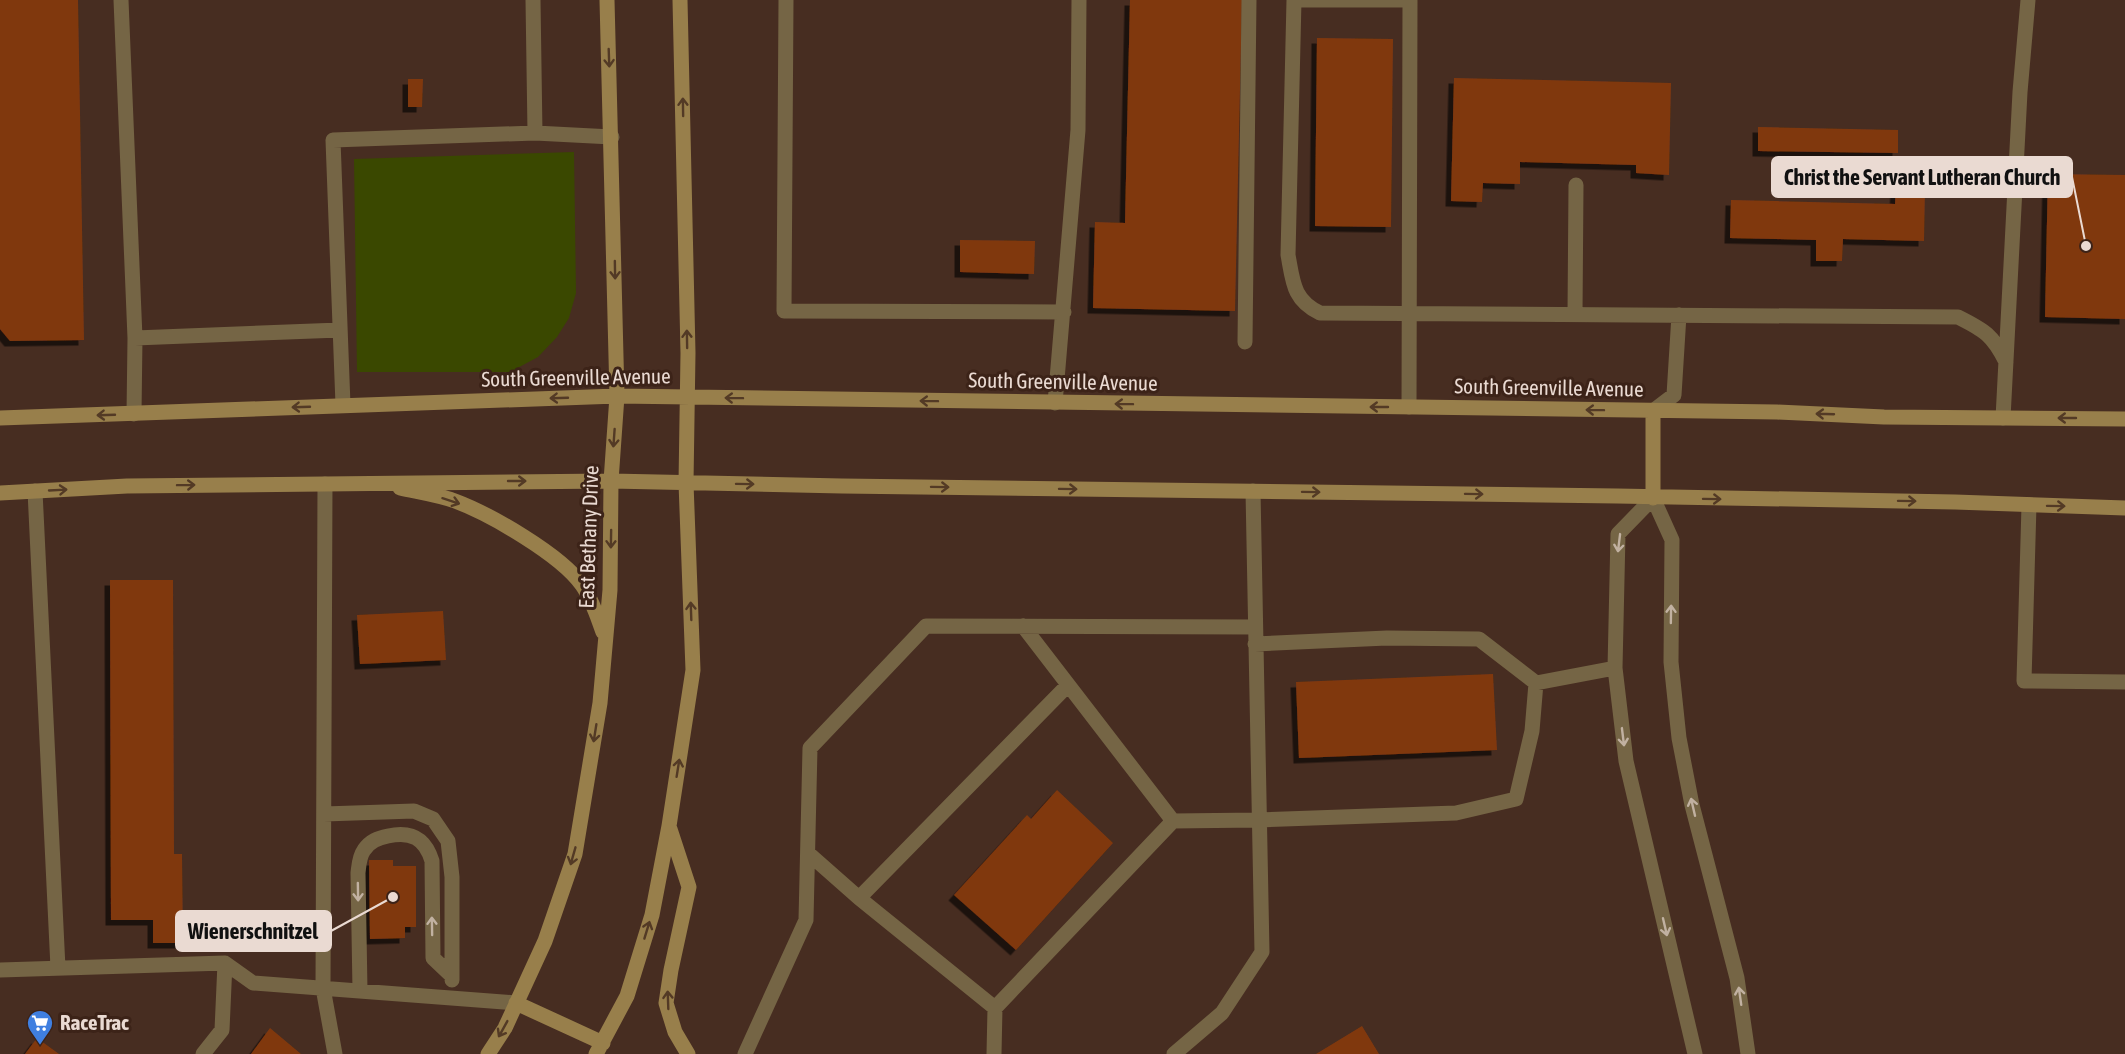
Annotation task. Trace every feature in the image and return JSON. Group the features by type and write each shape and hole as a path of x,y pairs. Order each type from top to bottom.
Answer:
{"main road":[{"name":"East Bethany Drive","path":"488,1054 505,1028 544,941 574,854 600,703 610,590 611,481 617,396 607,0"},
{"path":"516,1003 599,1048 627,996 652,915 669,826 693,669 686,483 688,398 680,0"},
{"name":"South Greenville Avenue","path":"0,418 617,396 2125,419"},
{"path":"1653,411 1653,498"},
{"path":"0,493 127,486 611,481 1955,502 2125,507"},
{"path":"374,482 454,501 494,519 547,552 581,584 595,608 605,640"},
{"path":"669,826 689,886 670,970 666,1003 675,1032 688,1054"}],"lane":[{"path":"121,0 135,338 134,414"},
{"path":"533,0 535,133"},
{"path":"786,0 784,311 1064,312"},
{"path":"1055,403 1078,130 1079,0"},
{"path":"1245,342 1249,0"},
{"path":"1409,407 1410,313 1410,0 1294,0 1288,255 1294,286 1307,306 1320,313 1410,313 1575,314 1958,317 1979,327 1996,342 2006,362"},
{"path":"2003,418 2028,0"},
{"path":"343,405 333,140 535,133 612,137"},
{"path":"1575,314 1576,185"},
{"path":"1653,411 1674,395 1678,315"},
{"path":"135,338 340,330"},
{"path":"326,484 323,988 335,1054"},
{"path":"35,491 58,968"},
{"path":"1174,1054 1222,1013 1262,952 1253,491"},
{"path":"1695,1054 1626,761 1615,668 1618,534 1653,498 1672,540 1671,662 1679,738 1692,805 1737,978 1748,1054"},
{"path":"2029,505 2024,681 2125,682"},
{"path":"745,1054 806,920 810,748 926,626 1255,627"},
{"path":"1023,626 1173,821"},
{"path":"1255,644 1387,638 1479,639 1536,683 1615,668"},
{"path":"994,1054 995,1008 1173,821 1456,813 1516,799 1532,731 1536,683"},
{"path":"858,898 1068,685"},
{"path":"324,814 414,811 433,819 448,841 452,878 452,998"},
{"path":"360,991 358,873 360,858 365,848 376,839 402,833 416,838 428,848 432,861 433,958 452,976"},
{"path":"808,854 858,898 995,1008"},
{"path":"203,1054 222,1030 225,963"},
{"path":"0,970 225,963 253,983 516,1003"}],"green space":[{"path":"574,152 576,293 569,318 557,337 538,357 510,372 357,372 354,159"}],"building":[{"path":"0,0 78,0 84,340 10,341 0,329"},
{"path":"1130,0 1242,0 1235,311 1093,308 1095,222 1125,223"},
{"path":"1317,38 1393,39 1391,227 1315,226"},
{"path":"1454,78 1671,83 1669,175 1636,173 1636,165 1520,162 1520,184 1483,183 1482,202 1451,201"},
{"path":"408,79 423,79 422,107 408,107"},
{"path":"1758,127 1898,130 1898,153 1758,151"},
{"path":"2048,174 2125,175 2125,319 2045,317"},
{"path":"1896,187 1925,188 1924,241 1843,239 1842,261 1816,261 1816,240 1730,238 1731,200 1895,204"},
{"path":"960,240 1035,241 1034,274 960,272"},
{"path":"110,580 173,580 174,854 182,854 183,943 153,943 153,920 111,920"},
{"path":"443,611 446,660 360,664 357,615"},
{"path":"1493,674 1497,750 1299,758 1296,682"},
{"path":"1057,790 1113,843 1016,950 954,895 1027,815 1031,819"},
{"path":"369,860 393,860 393,866 416,866 416,927 405,927 405,938 370,939"},
{"path":"1362,1026 1379,1054 1316,1054"},
{"path":"270,1028 301,1054 251,1054"},
{"name":"RaceTrac","path":"37,1038 59,1054 25,1054"}],"place":[{"name":"Christ the Servant Lutheran Church","path":"2086,246"},
{"name":"Wienerschnitzel","path":"393,897"},
{"name":"RaceTrac","path":"40,1046"}]}
